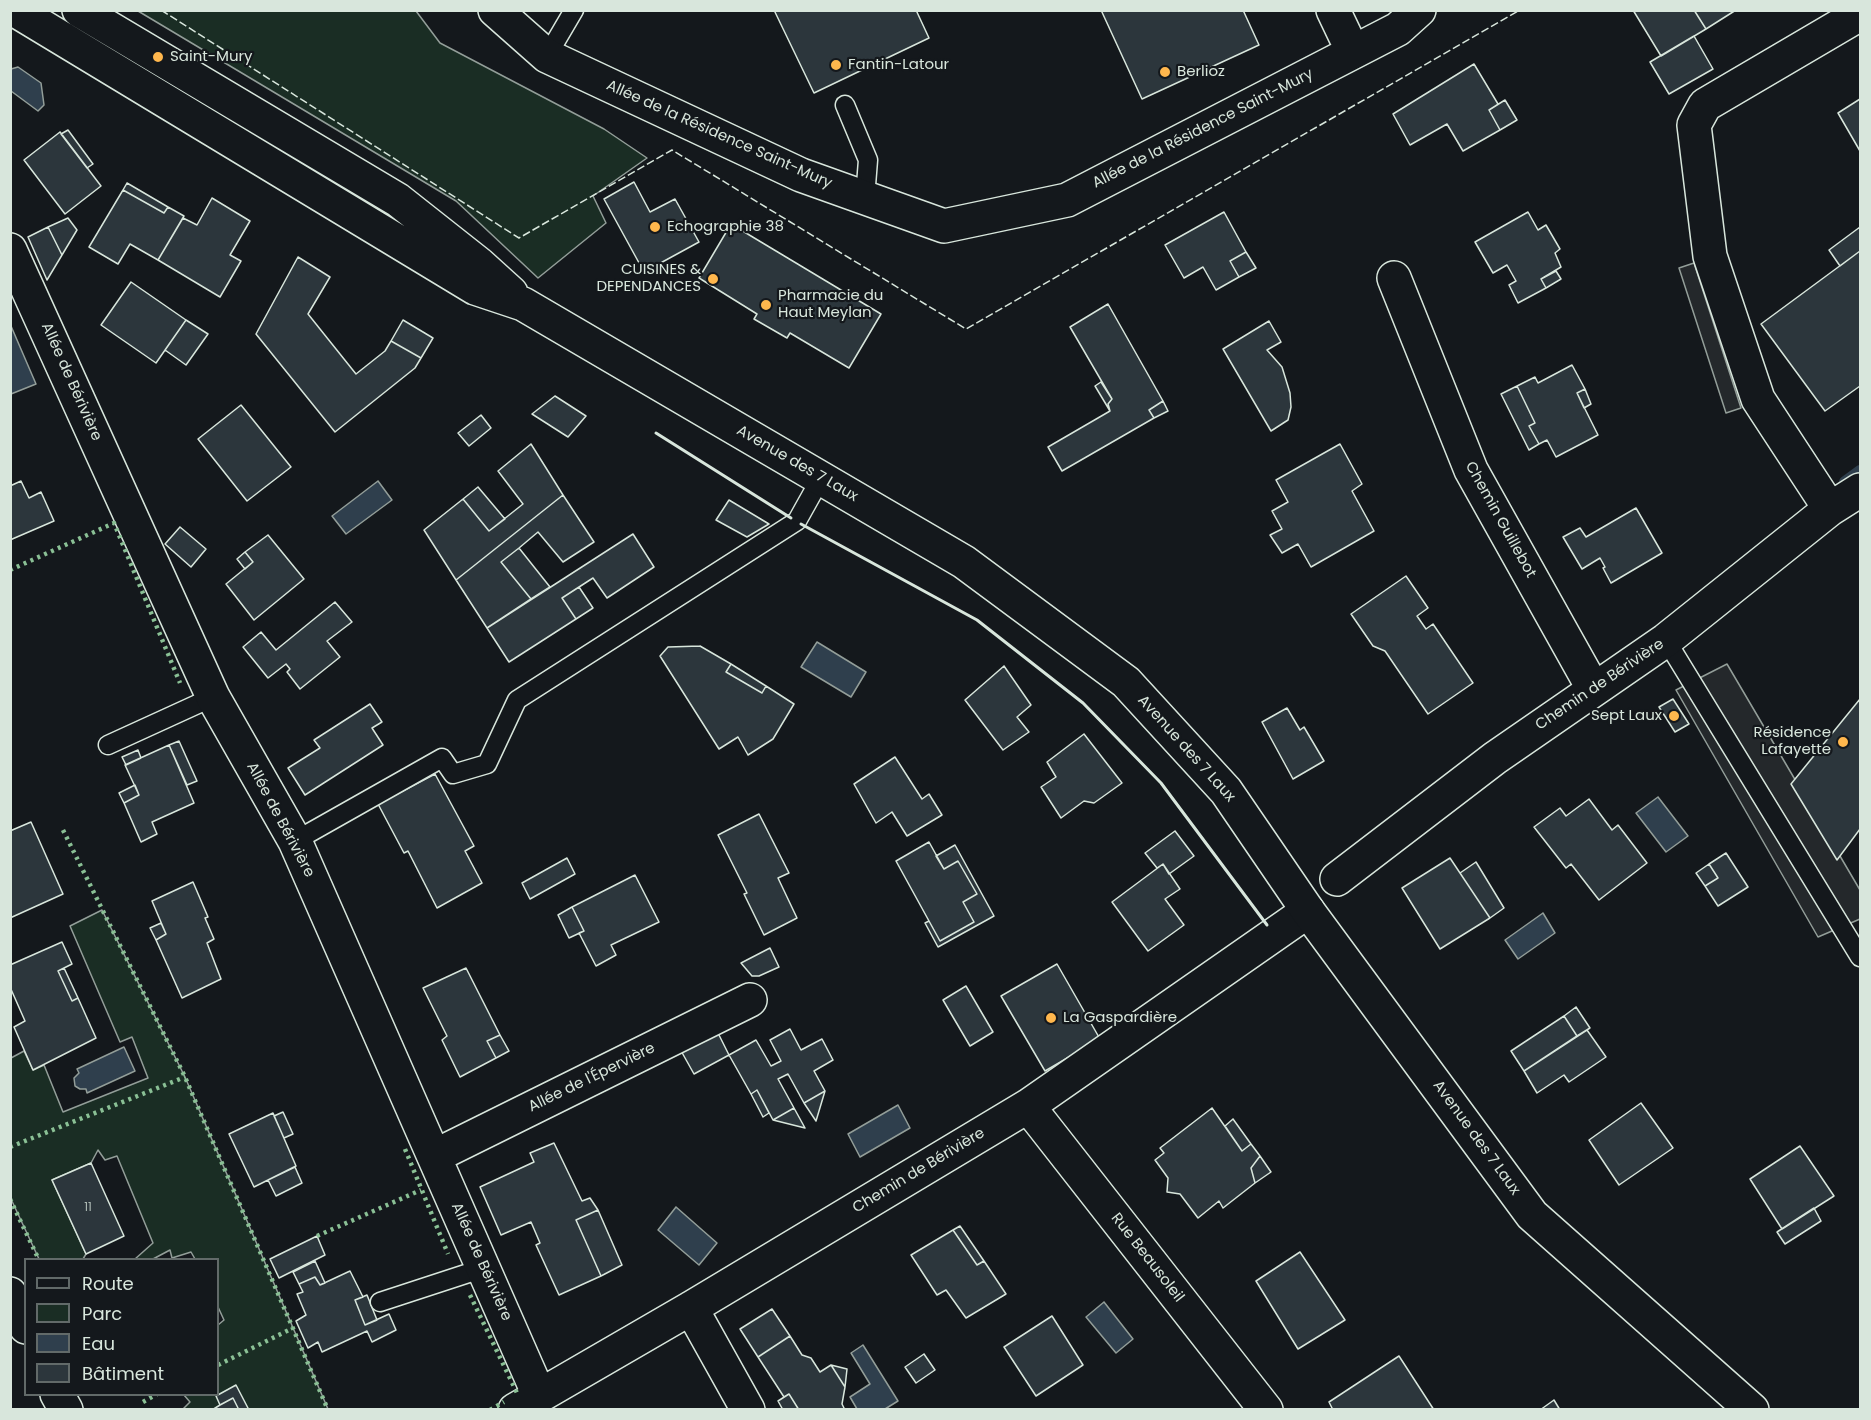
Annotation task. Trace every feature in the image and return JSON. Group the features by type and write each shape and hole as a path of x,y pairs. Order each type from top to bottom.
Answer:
{"street":[{"path":"15,10 476,288 523,304"},
{"path":"79,10 398,200 479,264 523,304"},
{"name":"Allée de la Résidence Saint-Mury","path":"495,10 547,56 801,175 944,226 1067,200 1398,29 1419,10"},
{"path":"1334,10 1353,52"},
{"path":"1830,509 1758,399 1710,256 1694,125 1705,105 1860,14"},
{"name":"Allée de Bérivière","path":"10,250 213,697 295,841 484,1268 527,1402"},
{"name":"Chemin Guillebot","path":"1394,278 1471,470 1593,688"},
{"name":"Avenue des 7 Laux","path":"523,304 964,562 1126,682 1226,791 1308,911 1532,1215 1752,1410"},
{"name":"Chemin de Bérivière","path":"1337,879 1495,758 1593,688 1666,640 1830,509 1860,490"},
{"name":"Chemin de Bérivière","path":"527,1402 691,1308 1028,1106 1308,911"},
{"name":"Allée de l'Épervière","path":"435,1156 750,1000"},
{"name":"Rue Beausoleil","path":"1028,1106 1266,1410"},
{"path":"10,1294 24,1323"},
{"path":"691,1308 748,1410"},
{"path":"58,1396 66,1410"}],"lane":[{"path":"547,56 574,10"},
{"path":"845,105 868,160 865,198"},
{"path":"295,841 442,758 453,774 487,764 517,700 797,521 821,478"},
{"path":"1666,640 1860,957"},
{"path":"108,745 213,697"},
{"path":"380,1302 484,1268"}],"green space":[{"path":"138,11 416,11 440,43 604,129 647,158 593,196 606,223 538,278 456,201"},
{"path":"102,910 185,1077 328,1409 183,1409 190,1402 185,1396 219,1396 219,1324 224,1320 219,1309 219,1258 194,1258 191,1252 172,1258 170,1250 155,1258 136,1258 153,1243 117,1156 105,1160 98,1150 91,1163 52,1180 86,1254 84,1258 39,1258 11,1199 11,1058 24,1051 33,1070 44,1065 63,1112 148,1078 132,1037 120,1042 70,926"}],"shaded area":[{"path":"1694,263 1741,408 1726,413 1679,268"},
{"path":"1727,664 1860,890 1860,919 1818,937 1676,690"}],"water":[{"path":"18,67 41,83 44,105 38,111 11,91 11,69"},
{"path":"11,326 36,384 10,394"},
{"path":"378,481 392,500 346,534 332,516"},
{"path":"817,642 866,672 851,697 801,667"},
{"path":"1658,797 1688,836 1666,852 1636,813"},
{"path":"1543,913 1555,933 1518,959 1505,940"},
{"path":"124,1047 135,1071 87,1093 86,1089 75,1086 74,1078 79,1073 77,1069"},
{"path":"898,1105 910,1128 860,1157 848,1134"},
{"path":"676,1207 717,1243 699,1265 658,1230"},
{"path":"1104,1302 1133,1339 1116,1353 1086,1317"},
{"path":"863,1345 898,1401 885,1409 857,1409 850,1397 870,1384 851,1353"}],"building":[{"name":"Fantin-Latour","path":"774,10 916,10 929,38 814,93"},
{"name":"Berlioz","path":"1101,10 1243,10 1259,45 1142,99"},
{"path":"1633,10 1694,10 1706,29 1661,56"},
{"path":"1694,10 1736,10 1706,29"},
{"path":"1694,36 1713,69 1669,94 1650,62"},
{"path":"1474,64 1498,104 1489,110 1500,130 1463,151 1447,124 1410,145 1393,114"},
{"path":"1860,99 1860,151 1838,113"},
{"path":"1505,100 1517,120 1500,130 1489,110"},
{"path":"68,130 93,164 87,168 61,134"},
{"path":"60,132 101,186 65,214 24,160"},
{"name":"Echographie 38","path":"634,182 650,212 675,199 699,242 644,272 604,199"},
{"path":"127,183 168,207 164,213 123,190"},
{"path":"123,190 164,213 168,207 184,216 158,260 130,244 118,264 89,247"},
{"path":"212,198 250,221 230,255 241,261 220,297 158,260 183,218 197,225"},
{"path":"1224,212 1246,252 1230,261 1239,277 1216,290 1203,267 1184,278 1165,245"},
{"path":"1528,212 1538,230 1546,225 1560,249 1555,253 1561,267 1541,279 1546,288 1518,303 1509,285 1516,281 1507,265 1493,273 1475,242"},
{"path":"68,218 77,230 62,255 48,227"},
{"path":"731,224 881,314 849,368 790,333 787,338 754,319 757,314 699,278"},
{"path":"48,227 62,255 47,280 28,237"},
{"path":"1860,227 1860,251 1840,266 1829,250"},
{"path":"1860,251 1860,386 1825,411 1761,324"},
{"path":"1246,252 1256,268 1239,277 1230,261"},
{"path":"298,257 330,277 308,314 356,374 385,351 391,341 421,358 415,368 335,432 256,334"},
{"path":"1556,271 1561,279 1546,288 1541,279"},
{"path":"131,282 186,320 156,363 101,325"},
{"path":"1108,304 1163,401 1149,410 1154,418 1062,471 1048,447 1110,411 1108,404 1112,399 1070,327"},
{"path":"186,320 208,334 186,365 165,350"},
{"path":"403,320 433,338 421,358 391,341"},
{"path":"1269,321 1281,342 1267,350 1282,367 1290,393 1291,407 1288,420 1271,431 1223,349"},
{"path":"1572,365 1585,389 1577,393 1598,435 1556,457 1547,440 1539,444 1529,426 1535,423 1517,386 1535,377 1538,383"},
{"path":"1101,382 1112,399 1108,404 1110,411 1095,386"},
{"path":"1517,386 1535,423 1529,426 1539,444 1529,450 1501,394"},
{"path":"1585,389 1591,404 1584,408 1577,393"},
{"path":"555,396 586,416 568,437 532,414"},
{"path":"1163,401 1168,411 1154,418 1149,410"},
{"path":"241,405 291,467 247,501 198,439"},
{"path":"481,415 491,428 469,446 458,433"},
{"path":"531,444 563,495 456,580 424,530 463,499 489,531 523,504 498,471"},
{"path":"1340,444 1362,484 1352,491 1374,531 1311,567 1298,544 1282,553 1270,535 1282,529 1272,511 1288,502 1276,480"},
{"path":"21,481 29,498 41,492 54,521 10,540 10,486"},
{"path":"478,487 505,519 489,531 463,499"},
{"path":"563,495 594,542 563,562 538,532 501,562 531,599 487,628 456,580"},
{"path":"729,500 769,524 747,537 716,520"},
{"path":"1636,508 1662,553 1611,583 1600,558 1582,569 1563,537 1580,528 1586,537"},
{"path":"180,527 206,549 191,567 165,544"},
{"path":"633,534 654,567 607,598 593,578 562,598 576,619 509,662 487,628"},
{"path":"268,535 304,579 254,620 226,584 253,562 245,552"},
{"path":"519,548 550,587 531,599 501,562"},
{"path":"245,552 253,562 245,569 237,559"},
{"path":"1406,576 1428,608 1417,616 1426,629 1433,624 1473,683 1428,714 1385,651 1373,646 1351,614"},
{"path":"579,587 593,608 576,619 562,598"},
{"path":"335,602 352,622 327,641 340,657 300,689 287,672 290,669 286,664 268,678 243,647 261,632 276,650"},
{"path":"700,646 731,664 726,672 762,693 766,686 794,704 773,739 748,755 738,737 719,749 660,656 668,647"},
{"path":"731,664 766,686 762,693 726,672"},
{"path":"1004,666 1031,705 1017,717 1029,732 1003,750 965,700"},
{"name":"Sept Laux","path":"1673,699 1689,724 1675,732 1659,707"},
{"name":"Résidence Lafayette","path":"1860,699 1860,829 1837,860 1791,784"},
{"path":"370,704 382,722 372,728 383,745 305,795 288,768 320,748 314,740"},
{"path":"1287,708 1300,730 1304,727 1324,761 1293,779 1262,722"},
{"path":"1084,734 1122,783 1094,803 1084,801 1061,818 1041,787 1056,777 1047,762"},
{"path":"179,741 197,781 187,785 169,745"},
{"path":"169,745 194,803 152,822 157,834 141,842 124,803 139,795 125,765"},
{"path":"138,750 141,758 126,765 122,757"},
{"path":"895,757 922,799 929,794 942,815 907,836 892,812 876,823 854,784"},
{"path":"435,774 474,846 465,851 482,883 437,908 408,851 404,853 378,804"},
{"path":"135,785 139,795 124,803 119,793"},
{"path":"1589,799 1612,830 1618,825 1647,863 1599,900 1571,864 1566,868 1534,827 1560,808 1566,816"},
{"path":"759,814 789,873 778,878 797,918 764,935 744,894 747,893 718,835"},
{"path":"31,822 63,894 10,918 10,831"},
{"path":"1175,831 1194,856 1169,874 1163,864 1157,868 1145,853"},
{"path":"929,842 944,869 958,861 977,894 963,902 974,922 940,941 896,861"},
{"path":"955,845 994,916 938,947 925,923 929,921 940,941 974,922 963,902 977,894 958,861 944,869 936,856"},
{"path":"1726,853 1748,887 1718,906 1705,886 1718,878 1709,864"},
{"path":"567,858 575,874 530,899 522,883"},
{"path":"1450,858 1490,918 1440,949 1402,888"},
{"path":"1476,862 1504,908 1490,918 1460,873"},
{"path":"1163,864 1180,889 1165,899 1184,925 1148,951 1112,902"},
{"path":"1709,864 1718,878 1705,886 1696,873"},
{"path":"635,875 659,922 611,945 616,955 596,966 579,933 584,931 572,907"},
{"path":"193,882 208,917 205,918 214,939 207,943 221,979 182,998 156,940 166,934 152,901"},
{"path":"572,907 584,931 569,938 558,915"},
{"path":"161,923 166,934 156,940 150,928"},
{"path":"62,942 72,964 58,971 72,1001 78,998 96,1038 33,1070 14,1027 25,1021 10,987 10,965"},
{"path":"770,948 779,967 759,976 752,976 741,963"},
{"name":"La Gaspardière","path":"1057,964 1100,1039 1045,1071 1001,996"},
{"path":"64,968 78,998 72,1001 58,971"},
{"path":"466,968 500,1035 487,1041 496,1058 460,1077 442,1040 447,1036 423,988"},
{"path":"966,986 993,1032 970,1046 943,1000"},
{"path":"1576,1007 1590,1028 1577,1036 1564,1016"},
{"path":"1564,1016 1577,1036 1524,1071 1511,1051"},
{"path":"790,1029 801,1050 822,1039 833,1060 814,1071 825,1091 804,1103 788,1074 778,1079 794,1108 773,1120 757,1090 751,1094 729,1055 756,1040 771,1066 781,1061 770,1040"},
{"path":"1587,1030 1606,1057 1569,1082 1564,1075 1537,1093 1524,1071"},
{"path":"717,1031 729,1055 694,1074 680,1049"},
{"path":"500,1035 509,1051 496,1058 487,1041"},
{"path":"757,1090 769,1113 763,1117 751,1094"},
{"path":"825,1091 816,1121 804,1103"},
{"path":"1641,1103 1673,1148 1619,1185 1589,1140"},
{"path":"794,1108 805,1128 773,1120"},
{"path":"1212,1108 1242,1151 1251,1144 1260,1156 1251,1168 1255,1183 1223,1208 1219,1201 1198,1218 1180,1194 1167,1192 1168,1178 1155,1160 1164,1153 1160,1148"},
{"path":"283,1112 293,1134 284,1138 274,1116"},
{"path":"273,1113 296,1166 254,1187 229,1134"},
{"path":"1233,1119 1251,1144 1242,1151 1225,1126"},
{"path":"554,1143 582,1201 590,1198 598,1210 576,1220 601,1276 559,1295 536,1245 540,1243 531,1222 501,1235 480,1187 534,1162 530,1153"},
{"path":"1800,1146 1834,1196 1782,1229 1750,1179"},
{"path":"1260,1156 1271,1172 1255,1183 1251,1168"},
{"path":"91,1163 124,1236 86,1254 52,1180"},
{"path":"295,1167 302,1183 276,1196 268,1180"},
{"path":"1814,1208 1821,1221 1785,1244 1777,1232"},
{"path":"598,1210 622,1265 601,1276 576,1220"},
{"path":"960,1226 984,1261 977,1265 953,1230"},
{"path":"953,1230 977,1265 984,1261 1006,1294 966,1318 946,1290 937,1295 911,1255"},
{"path":"317,1236 325,1255 279,1278 270,1259"},
{"path":"1300,1252 1345,1320 1298,1349 1256,1281"},
{"path":"315,1261 325,1283 320,1285 315,1277 299,1284 293,1272"},
{"path":"350,1271 363,1297 355,1300 365,1325 389,1314 396,1330 372,1342 367,1331 322,1352 318,1342 308,1348 296,1321 306,1315 297,1294 303,1292 299,1284 315,1277 320,1285"},
{"path":"367,1295 377,1320 365,1325 355,1300"},
{"path":"772,1309 790,1336 758,1357 740,1329"},
{"path":"1052,1316 1083,1365 1036,1396 1004,1347"},
{"path":"790,1336 802,1355 811,1358 820,1372 831,1365 845,1387 842,1404 845,1410 799,1410 789,1394 784,1397 758,1357"},
{"path":"924,1354 935,1370 916,1383 905,1367"},
{"path":"1399,1356 1434,1410 1333,1410 1329,1402"},
{"path":"831,1365 847,1369 845,1387"},
{"path":"236,1385 249,1410 239,1410 233,1398 220,1405 216,1396"},
{"path":"789,1394 799,1410 783,1410 778,1401"},
{"path":"233,1398 239,1410 212,1410 220,1405"},
{"path":"1554,1400 1560,1410 1540,1410"}],"waterway":[{"path":"1845,482 1860,471"}],"hedge":[{"path":"10,570 114,523 180,683"},
{"path":"63,830 185,1077 328,1410"},
{"path":"10,1147 185,1077"},
{"path":"405,1149 448,1254"},
{"path":"317,1236 421,1190"},
{"path":"10,1199 38,1258"},
{"path":"470,1295 517,1393"},
{"path":"219,1365 293,1328"},
{"path":"143,1402 154,1396"},
{"path":"490,1410 504,1402"}],"fence":[{"path":"161,10 519,238 672,150 966,329 1520,10"}],"wall":[{"path":"656,433 791,518"},
{"path":"801,524 977,620 1083,703 1161,783 1267,925"}],"place":[{"name":"Saint-Mury","path":"158,57"},
{"name":"Fantin-Latour","path":"836,65"},
{"name":"Berlioz","path":"1165,72"},
{"name":"Echographie 38","path":"655,227"},
{"name":"CUISINES & DEPENDANCES","path":"713,279"},
{"name":"Pharmacie du Haut Meylan","path":"766,305"},
{"name":"Sept Laux","path":"1674,716"},
{"name":"Résidence Lafayette","path":"1843,742"},
{"name":"La Gaspardière","path":"1051,1018"}]}
